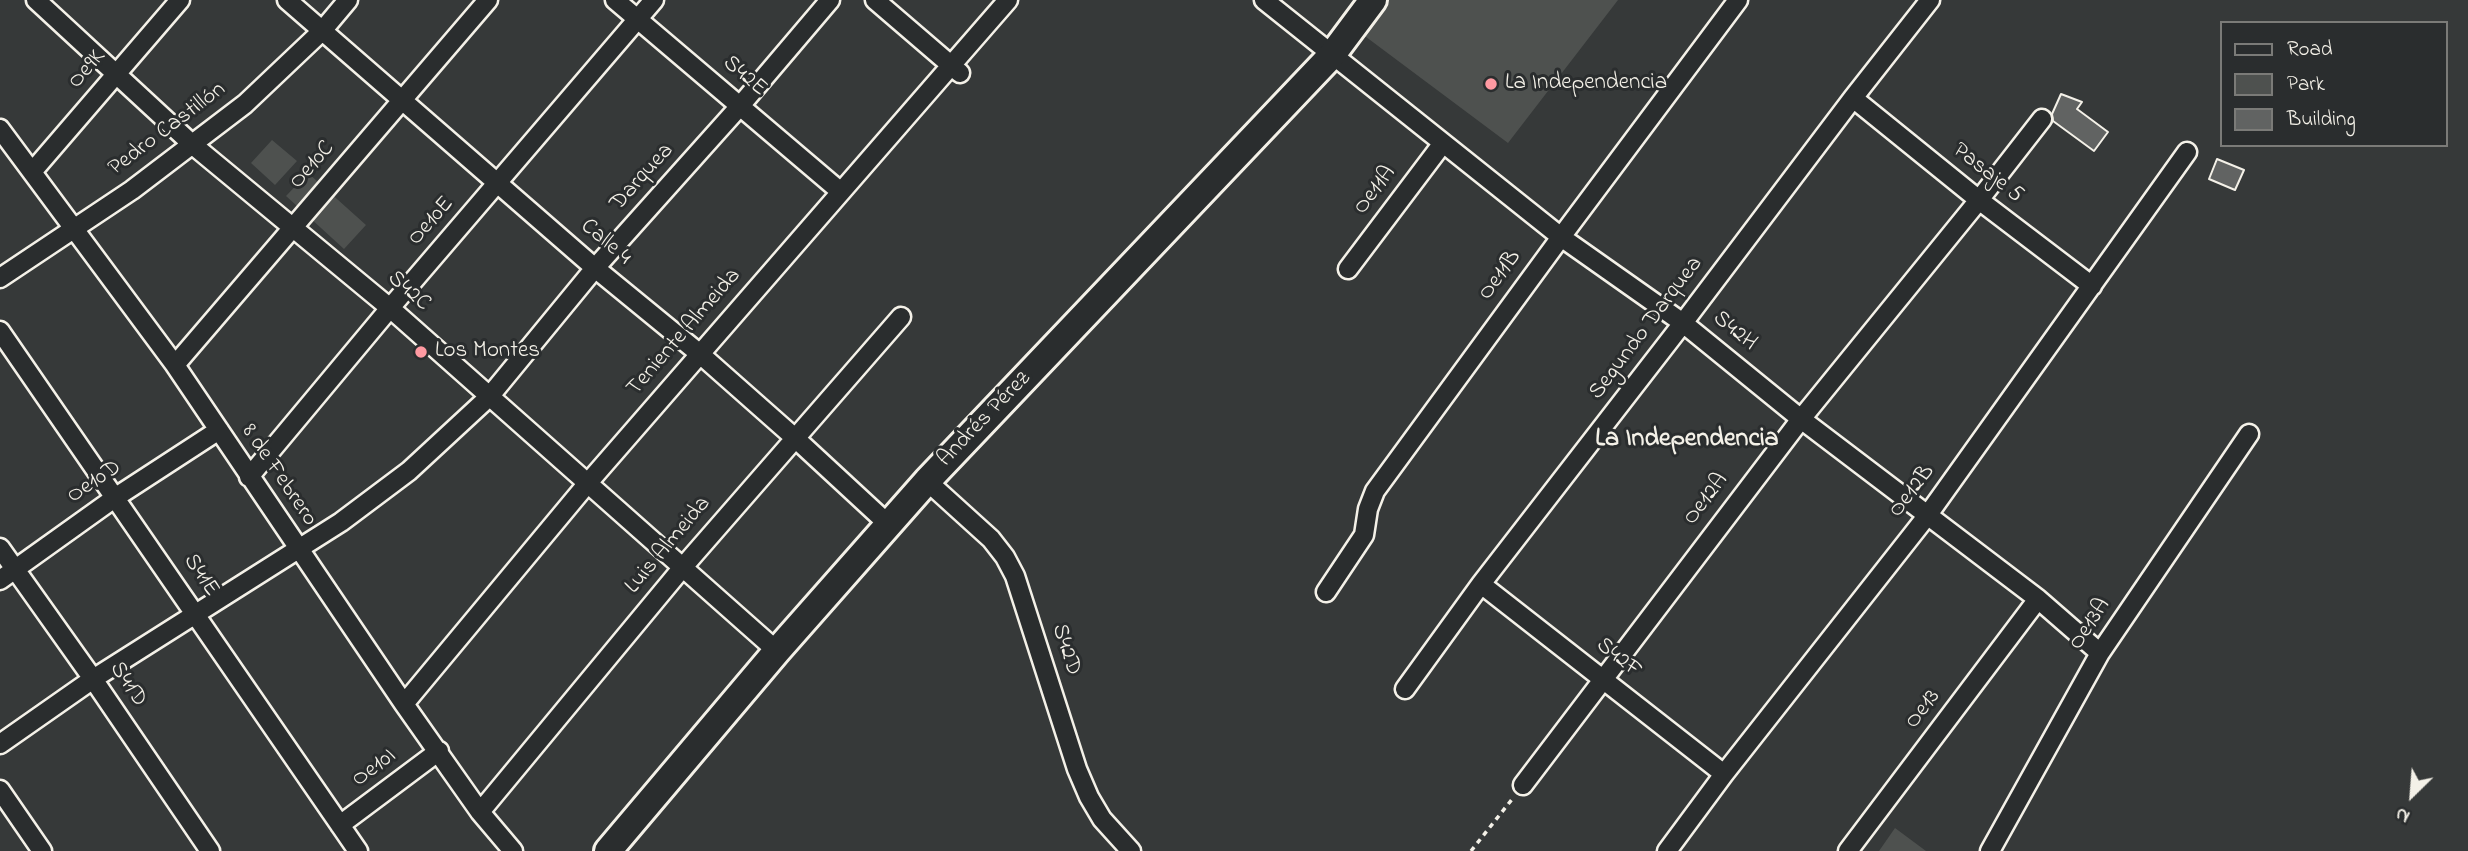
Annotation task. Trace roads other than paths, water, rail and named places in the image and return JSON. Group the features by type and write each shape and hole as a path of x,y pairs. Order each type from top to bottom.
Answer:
{"street":[{"name":"S42C","path":"36,0 193,145 390,308 777,651"},
{"name":"Oe9K","path":"32,172 180,0"},
{"name":"Calle 4","path":"288,0 595,268 700,354 888,524"},
{"name":"Pedro Castillón","path":"0,278 132,190 245,104 322,31 348,0"},
{"name":"Oe10C","path":"175,365 488,0"},
{"name":"S42E","path":"615,0 841,192"},
{"name":"Oe10E","path":"249,477 654,0"},
{"name":"Darquea","path":"298,550 409,471 489,397 595,268 831,0"},
{"path":"875,0 955,69"},
{"name":"Teniente Almeida","path":"404,704 587,484 841,192 955,69 1008,0"},
{"name":"S42H","path":"1264,0 1560,237 1683,323 1801,419 2038,599 2100,653"},
{"name":"Andrés Pérez","path":"608,851 888,524 1332,55 1373,0"},
{"name":"Oe11B","path":"1326,592 1364,535 1368,509 1375,491 1560,237 1738,0"},
{"name":"Segundo Darquea","path":"1405,689 1481,584 1930,0"},
{"name":"Pasaje 5","path":"1853,97 1979,200 2092,286"},
{"name":"Oe12A","path":"1523,785 1801,419 2042,119"},
{"name":"8 de Febrero","path":"0,130 175,365 404,704 481,812 513,851"},
{"name":"Oe11A","path":"1348,269 1443,143"},
{"name":"Oe12B","path":"1668,851 1724,774 1927,516 2187,152"},
{"name":"Luis Almeida","path":"481,812 683,567 901,317"},
{"name":"S41E","path":"0,331 117,497 358,851"},
{"name":"Oe10D","path":"0,580 117,497 219,430"},
{"name":"Oe13A","path":"1990,851 2100,653 2249,434"},
{"name":"S42D","path":"927,481 991,539 1005,557 1015,576 1077,769 1102,819 1131,851"},
{"name":"S41D","path":"0,548 210,851"},
{"path":"0,744 93,679 298,550"},
{"name":"S42F","path":"1481,584 1724,774"},
{"name":"Oe13","path":"1848,851 2038,599"},
{"name":"Oe10I","path":"340,825 439,751"},
{"path":"0,790 41,851"}],"place":[{"name":"La Independencia","path":"1491,84"},
{"name":"Los Montes","path":"421,352"}],"district":[{"name":"La Independencia","path":"1687,441"}]}
